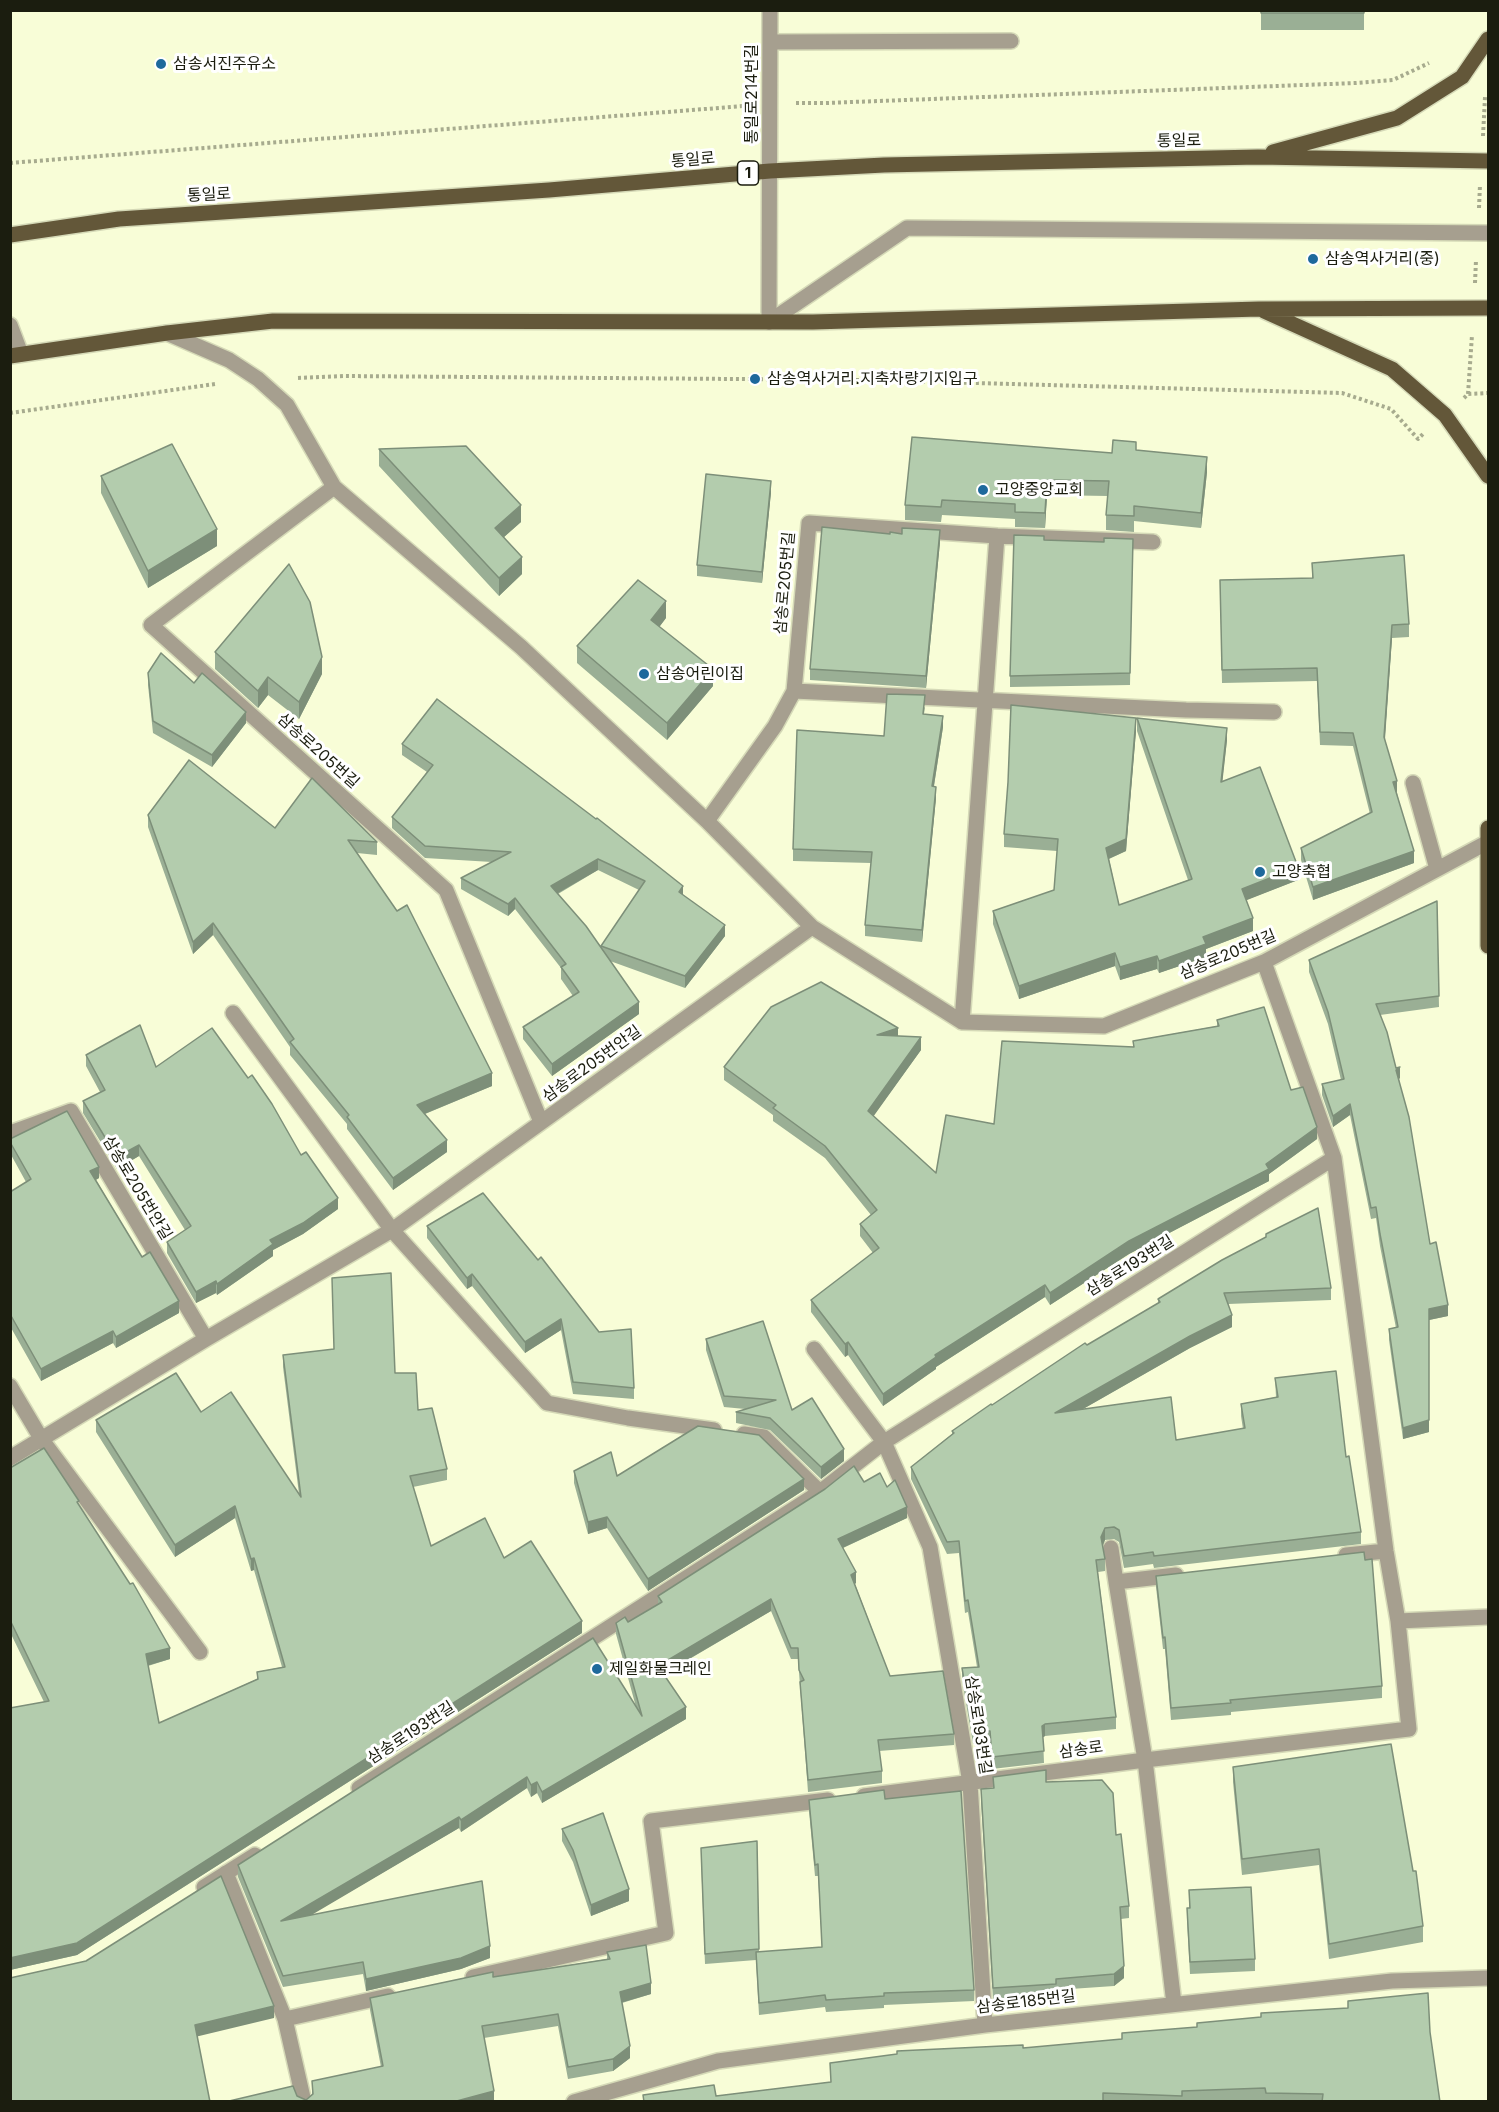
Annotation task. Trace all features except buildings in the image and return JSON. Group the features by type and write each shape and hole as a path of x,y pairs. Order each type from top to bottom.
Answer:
{"main road":[{"path":"1258,157 1397,118 1462,77 1488,39"},
{"name":"통일로","path":"10,235 119,219 537,191 770,171 884,165 1258,157 1488,161"},
{"path":"16,355 167,333 273,321 769,322 1259,309 1488,308"},
{"path":"1259,309 1392,369 1445,414 1488,476"},
{"path":"1488,835 1488,946"}],"street":[{"name":"통일로214번길","path":"769,322 770,10"},
{"path":"770,42 1011,41"},
{"path":"769,322 907,228 1488,233"},
{"path":"10,326 16,355"},
{"path":"167,333 229,360 258,379 287,405 334,487 521,648 707,820 812,927 962,1022 998,536"},
{"name":"삼송로205번길","path":"334,487 151,625 446,891 541,1122"},
{"name":"삼송로205번길","path":"707,820 775,726 794,691 809,523 998,536 1153,542"},
{"path":"794,691 1186,710 1274,712"},
{"path":"1413,783 1437,869"},
{"name":"삼송로205번길","path":"962,1022 1104,1026 1264,962 1437,869 1488,835"},
{"name":"삼송로205번안길","path":"10,1458 206,1338 392,1230 812,927"},
{"path":"1264,962 1334,1158 1386,1551 1398,1621 1488,1617"},
{"path":"233,1013 392,1230 548,1403 628,1418 764,1437 820,1492"},
{"name":"삼송로205번안길","path":"10,1133 71,1111 206,1338"},
{"name":"삼송로193번길","path":"347,1796 820,1492 884,1442 1334,1158"},
{"name":"삼송로193번길","path":"814,1349 884,1442 930,1547 970,1783 985,2025"},
{"path":"10,1386 42,1440 200,1652"},
{"path":"1111,1548 1146,1760 1174,2004"},
{"path":"1327,1557 1386,1551"},
{"path":"1116,1582 1186,1574"},
{"name":"삼송로","path":"459,1980 666,1933 651,1821 1408,1729 1398,1621"},
{"path":"187,1898 266,1848"},
{"path":"226,1873 285,2019 304,2102"},
{"name":"삼송로185번길","path":"574,2102 718,2061 985,2025 1174,2004 1392,1981 1488,1978"},
{"path":"285,2019 401,1993"}],"path":[{"path":"826,103 1356,83 1393,80 1431,62"},
{"path":"10,163 737,106"},
{"path":"344,376 865,380 1342,393 1391,409 1418,439"},
{"path":"10,412 172,388"},
{"path":"1468,394 1488,393"}],"place":[{"name":"삼송서진주유소","path":"161,64"},
{"name":"삼송역사거리(중)","path":"1313,259"},
{"name":"삼송역사거리.지축차량기지입구","path":"755,379"},
{"name":"고양중앙교회","path":"983,490"},
{"name":"삼송어린이집","path":"644,674"},
{"name":"고양축협","path":"1260,872"},
{"name":"제일화물크레인","path":"597,1669"}]}
